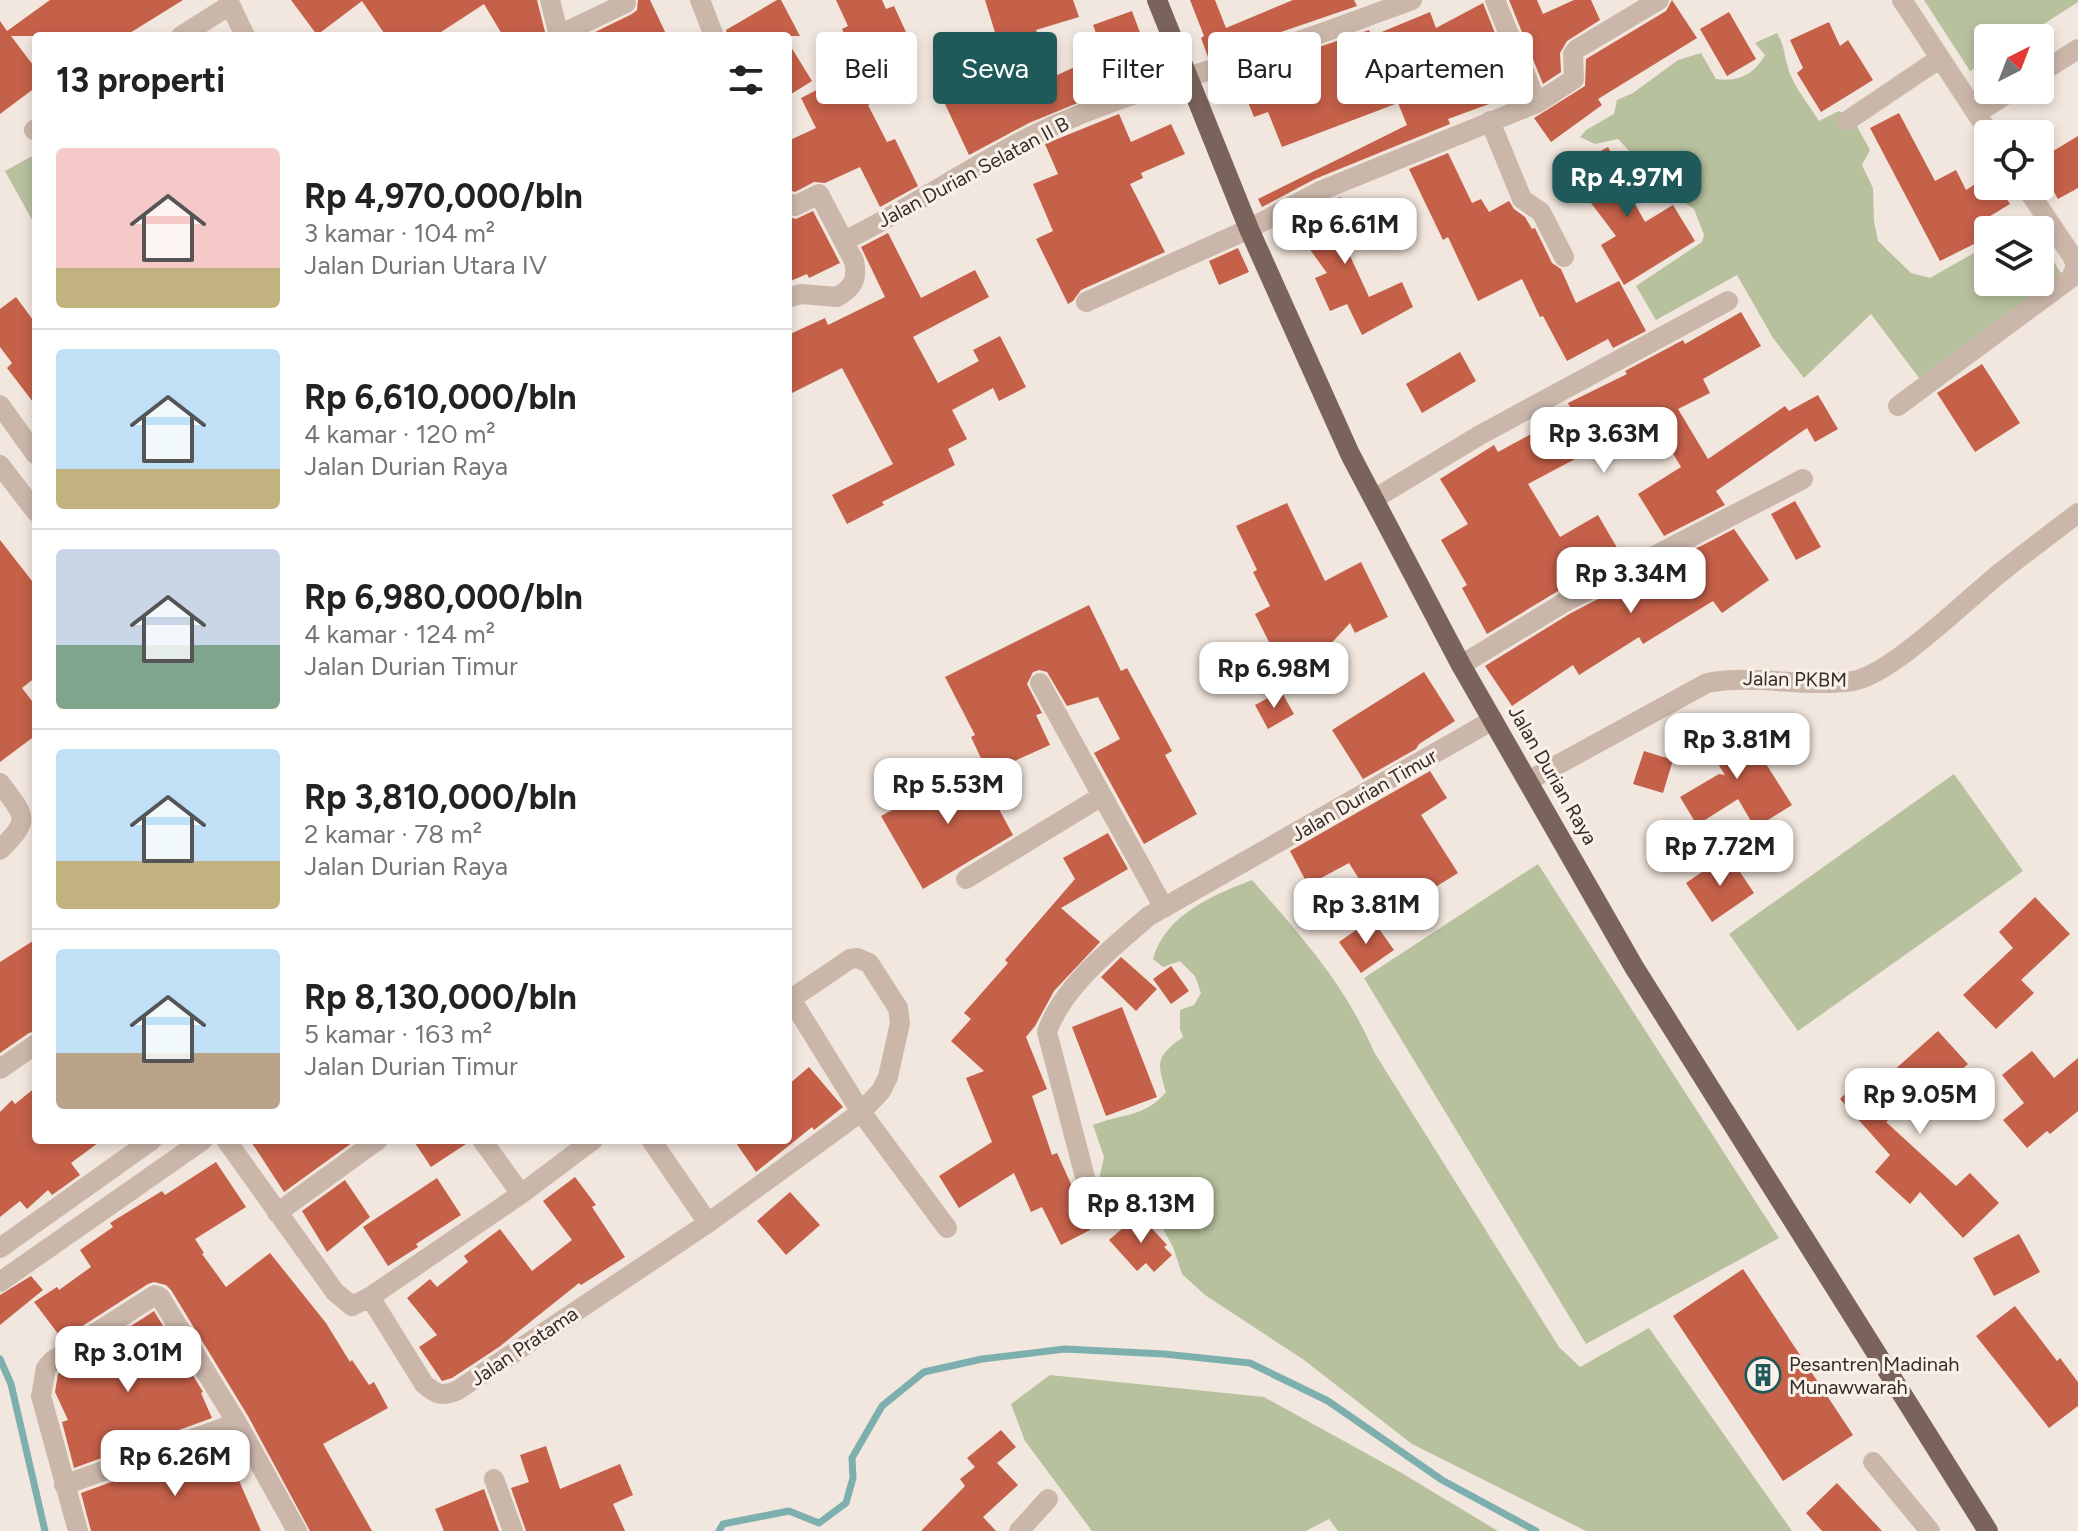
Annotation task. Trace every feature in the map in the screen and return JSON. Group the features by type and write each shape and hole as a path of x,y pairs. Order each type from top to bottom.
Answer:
{"main road":[{"name":"Jalan Durian Raya","path":"1157,0 1169,32"},
{"name":"Jalan Durian Raya","path":"1192,89 1249,229 1350,454 1461,665 1634,967 1988,1531"}],"street":[{"path":"550,0 558,32"},
{"path":"700,0 712,32"},
{"name":"Jalan Durian Selatan II B","path":"1192,75 1315,36 1412,0"},
{"path":"1495,0 1537,103"},
{"path":"1086,302 1249,229 1320,191 1537,103 1574,79 1573,54 1577,49 1659,0"},
{"path":"1902,0 1981,120"},
{"path":"187,32 229,2 243,32"},
{"path":"565,32 626,3"},
{"path":"2054,64 2078,49"},
{"path":"1847,121 1939,59"},
{"name":"Jalan Durian Selatan II B","path":"844,241 1059,123 1112,104"},
{"path":"1977,113 1991,104"},
{"path":"1490,121 1522,199 1541,212 1564,257"},
{"path":"792,205 819,194 857,273 846,292 837,297 801,294 792,297"},
{"path":"1898,406 2071,278 2077,267 2034,200"},
{"path":"1374,499 1480,435 1728,301"},
{"path":"0,405 32,449"},
{"path":"0,465 32,507"},
{"path":"1461,665 1565,602 1803,479"},
{"name":"Jalan PKBM","path":"1528,781 1707,683 1734,678 1805,684 1856,680 1894,662 2004,569 2078,513"},
{"path":"1040,683 1164,908"},
{"name":"Jalan Durian Timur","path":"1092,1204 1047,1032 1054,1011 1109,951 1149,916 1493,720"},
{"path":"0,783 21,812 22,819 19,831 0,850"},
{"path":"966,879 1102,796"},
{"name":"Jalan Pratama","path":"370,1297 424,1384 435,1394 444,1396 458,1390 708,1223 861,1112 881,1091 888,1077 900,1023 898,1008 869,963 857,958 850,959 792,999"},
{"name":"Jalan Pratama","path":"792,1003 861,1112 947,1228"},
{"path":"0,1069 32,1047"},
{"path":"0,1248 146,1144"},
{"path":"0,1282 197,1144"},
{"path":"229,1144 342,1300 356,1306 521,1194 588,1144"},
{"path":"277,1213 372,1144"},
{"path":"485,1144 521,1194"},
{"path":"654,1144 708,1223"},
{"path":"78,1531 41,1396 46,1368 151,1295 160,1297 237,1423 294,1530"},
{"path":"64,1485 237,1423"},
{"path":"1873,1462 1930,1531"},
{"path":"494,1479 513,1531"},
{"path":"1019,1531 1048,1499"}],"green space":[{"path":"1924,0 2078,0 2044,24 1974,24 1974,68 1970,71"},
{"path":"1777,33 1792,79 1819,121 1839,111 1853,119 1870,150 1862,165 1873,188 1878,241 1911,273 1930,278 1974,253 1974,296 2038,296 1919,378 1871,314 1804,378 1773,338 1737,275 1656,320 1636,286 1702,242 1704,235 1694,209 1677,197 1647,201 1640,181 1644,167 1618,139 1595,144 1580,137 1586,130 1614,114 1617,100 1633,93 1678,60 1701,53 1716,79 1745,76 1756,68 1765,55 1755,43"},
{"path":"32,156 32,220 5,171"},
{"path":"2054,262 2064,278 2054,285"},
{"path":"1954,774 2023,871 1798,1031 1729,934"},
{"path":"1538,864 1779,1238 1586,1344 1364,978"},
{"path":"1252,880 1304,940 1350,1005 1374,1052 1559,1347 1580,1367 1649,1328 1792,1531 1586,1531 1412,1444 1304,1360 1205,1295 1182,1274 1173,1247 1154,1219 1139,1213 1119,1212 1096,1193 1104,1157 1093,1125 1141,1111 1166,1092 1161,1060 1168,1049 1183,1037 1180,1010 1194,1005 1201,993 1195,976 1180,961 1163,967 1153,959 1159,944 1168,930 1192,909"},
{"path":"1050,1375 1264,1397 1400,1472 1498,1531 1338,1531 1329,1519 1306,1531 1092,1531 1025,1441 1011,1404"}],"building":[{"path":"50,0 183,0 131,32 32,32 32,36 11,36 32,64 32,90 0,114 0,21 7,31"},
{"path":"291,0 537,0 545,32 501,32 484,4 441,32 383,32 362,1 321,32 315,32"},
{"path":"638,0 650,0 665,32 595,32 632,14 637,10"},
{"path":"781,0 800,36 792,36 792,32 726,30"},
{"path":"836,0 882,0 886,9 894,6 906,32 843,32 842,29 848,26"},
{"path":"985,0 1073,0 1079,17 1037,32 995,32"},
{"path":"1190,0 1215,0 1226,28 1293,0 1354,0 1357,6 1281,32 1208,32 1208,57 1201,38 1204,36"},
{"path":"1509,0 1537,0 1543,14 1574,0 1591,0 1600,20 1567,41 1560,53 1561,72 1543,84 1533,59 1533,32 1522,32"},
{"path":"1672,0 1697,38 1598,99 1602,105 1551,142 1534,118 1585,86 1586,59 1666,11"},
{"path":"1483,3 1495,32 1382,32 1430,12 1436,28"},
{"path":"1132,11 1140,32 1096,32 1093,25"},
{"path":"1729,12 1756,59 1727,76 1700,29"},
{"path":"1829,22 1840,46 1848,40 1873,80 1821,112 1797,73 1803,68 1790,40"},
{"path":"1337,41 1337,104 1395,104 1282,147 1268,112 1254,117 1249,104 1321,104 1321,46"},
{"path":"792,48 812,81 792,94"},
{"path":"1073,68 1075,104 1029,123 969,155 945,104 1057,104 1057,75"},
{"path":"816,90 816,104 870,104 887,142 895,139 918,186 880,207 860,167 825,183 814,182 792,191 792,139 816,128 801,98"},
{"path":"1398,104 1489,104 1448,119 1450,124 1315,179 1262,207 1258,199 1407,125"},
{"path":"1899,113 1935,181 1956,170 1966,190 1974,185 1974,200 2008,200 2010,204 1990,216 1974,216 1974,244 1940,261 1870,128"},
{"path":"1119,114 1131,142 1171,124 1185,154 1141,173 1143,178 1130,184 1165,252 1081,290 1068,304 1036,239 1053,231 1033,184 1058,174 1045,144"},
{"path":"2078,136 2078,188 2058,199 2054,192 2054,151"},
{"path":"1608,147 1618,166 1615,168 1645,222 1673,205 1695,241 1624,285 1601,245 1616,236 1579,187 1571,192 1560,173"},
{"path":"1448,153 1472,203 1481,199 1489,212 1509,201 1532,229 1535,228 1552,263 1561,269 1576,303 1619,281 1646,331 1613,348 1608,339 1567,361 1543,316 1540,317 1522,279 1478,301 1448,237 1443,240 1409,169"},
{"path":"1340,197 1364,230 1345,245 1369,297 1402,282 1413,307 1362,335 1347,304 1330,311 1315,278 1327,273 1295,229 1278,238 1274,230"},
{"path":"813,211 840,263 809,278 807,274 792,280 792,218"},
{"path":"888,233 921,298 975,270 989,297 913,337 938,383 979,361 973,350 1000,336 1026,387 999,401 993,388 952,410 967,439 948,449 955,465 882,502 884,505 847,524 832,495 893,464 842,368 792,393 792,333 825,318 828,325 885,297 861,247"},
{"path":"1238,248 1249,272 1219,285 1209,261"},
{"path":"16,297 32,319 32,401 7,368 12,363 0,347 0,309"},
{"path":"1741,312 1761,346 1703,379 1710,393 1678,409 1708,459 1785,406 1789,411 1818,395 1838,429 1815,442 1807,428 1716,491 1725,505 1664,536 1638,494 1681,467 1656,425 1595,456 1592,450 1528,484 1560,537 1598,515 1623,558 1558,591 1487,634 1462,588 1467,585 1441,540 1468,524 1440,479 1494,445 1498,452 1572,412 1568,403"},
{"path":"1460,352 1476,381 1422,413 1406,384"},
{"path":"1982,364 2020,423 1975,452 1937,393"},
{"path":"1795,501 1821,547 1796,560 1771,514"},
{"path":"1287,503 1325,581 1361,562 1388,617 1355,633 1350,623 1326,649 1283,670 1255,614 1270,606 1236,526"},
{"path":"1734,529 1769,580 1722,613 1713,601 1643,644 1639,637 1579,675 1573,665 1512,706 1485,666 1571,613"},
{"path":"0,540 32,581 32,680 22,688 32,701 32,738 0,762"},
{"path":"1089,605 1121,671 1127,668 1172,751 1165,755 1197,814 1144,844 1094,753 1120,739 1098,697 1067,706 1047,672 1033,672 1027,684 1042,713 1036,715 1050,745 988,773 971,737 975,735 945,677"},
{"path":"1424,672 1455,721 1416,749 1363,779 1332,730"},
{"path":"1281,691 1294,714 1268,729 1255,705"},
{"path":"1739,721 1792,805 1755,828 1738,799 1697,825 1680,797 1719,774 1725,775 1704,742"},
{"path":"1644,751 1673,760 1663,793 1633,784"},
{"path":"974,763 1013,835 923,889 881,816"},
{"path":"1430,771 1447,798 1421,815 1458,873 1384,919 1349,863 1308,885 1290,851"},
{"path":"1108,833 1128,869 1061,908 1100,942 1054,991 1026,1037 1047,1089 1032,1096 1052,1155 1057,1153 1090,1230 1061,1245 1042,1207 1031,1212 1014,1173 959,1208 939,1176 992,1142 966,1078 984,1071 951,1041 971,1019 964,1013 1075,879 1063,858"},
{"path":"1728,854 1754,893 1712,922 1686,883"},
{"path":"2035,897 2070,934 2021,980 2034,993 1996,1029 1963,995 2013,948 1999,932"},
{"path":"1372,919 1394,950 1361,973 1339,942"},
{"path":"32,942 32,1032 0,1053 0,962"},
{"path":"1121,957 1157,989 1136,1011 1101,977"},
{"path":"1171,966 1189,991 1171,1004 1153,979"},
{"path":"1122,1007 1157,1097 1106,1116 1072,1027"},
{"path":"1938,1031 1968,1064 1930,1097 1923,1089 1886,1122 1956,1186 1970,1173 1999,1203 1963,1238 1920,1192 1910,1204 1875,1172 1890,1155 1840,1099 1850,1089 1858,1096 1880,1077 1883,1080"},
{"path":"2032,1051 2054,1078 2078,1058 2078,1111 2027,1148 2003,1120 2024,1103 2002,1075"},
{"path":"809,1067 843,1107 792,1143 792,1082"},
{"path":"32,1090 32,1144 97,1144 71,1163 80,1175 52,1195 48,1190 27,1209 20,1201 0,1217 0,1112 12,1100 15,1104"},
{"path":"253,1144 350,1144 284,1192"},
{"path":"416,1144 466,1144 431,1167"},
{"path":"737,1144 791,1144 756,1172"},
{"path":"216,1162 246,1207 195,1239 202,1254 226,1287 270,1253 326,1323 350,1362 352,1360 369,1385 374,1382 388,1408 323,1444 372,1531 310,1531 248,1416 166,1285 148,1284 62,1339 34,1302 57,1287 59,1290 91,1267 80,1250 113,1227 110,1223 162,1191 165,1195"},
{"path":"575,1177 596,1205 592,1207 625,1257 581,1285 579,1283 499,1347 452,1378 442,1381 419,1347 437,1335 407,1298 430,1279 437,1287 468,1262 464,1256 500,1229 532,1271 572,1240 543,1201"},
{"path":"437,1178 461,1215 388,1266 363,1227"},
{"path":"345,1180 370,1217 327,1252 302,1211"},
{"path":"790,1192 820,1225 786,1255 757,1221"},
{"path":"1139,1214 1172,1255 1154,1272 1146,1263 1137,1271 1109,1240"},
{"path":"2019,1234 2040,1272 1994,1296 1973,1258"},
{"name":"Pesantren Madinah Munawwarah","path":"1743,1269 1853,1435 1783,1481 1673,1316"},
{"path":"31,1276 43,1290 0,1325 0,1295"},
{"path":"2015,1306 2057,1361 2060,1358 2078,1382 2078,1406 2049,1428 1976,1336"},
{"path":"154,1311 203,1392 212,1418 74,1468 62,1422 68,1420 55,1392 58,1374"},
{"path":"1001,1430 1016,1447 997,1463 1018,1485 983,1517 996,1531 921,1531 965,1486 960,1479 975,1467 967,1458"},
{"path":"222,1442 261,1531 91,1531 81,1493"},
{"path":"546,1446 560,1489 620,1464 633,1495 613,1504 625,1531 526,1531 511,1488 529,1482 520,1455"},
{"path":"1837,1483 1882,1531 1822,1531 1806,1513"},
{"path":"484,1489 499,1531 444,1531 435,1509"}],"waterway":[{"path":"719,1531 723,1524 789,1511 819,1523 846,1503 853,1478 852,1458 882,1406 924,1372 982,1359 1065,1349 1164,1354 1250,1363 1328,1401 1442,1480 1536,1531"},
{"path":"0,1359 11,1384 45,1531"}],"place":[{"name":"Pesantren Madinah Munawwarah","path":"1763,1375"}]}
